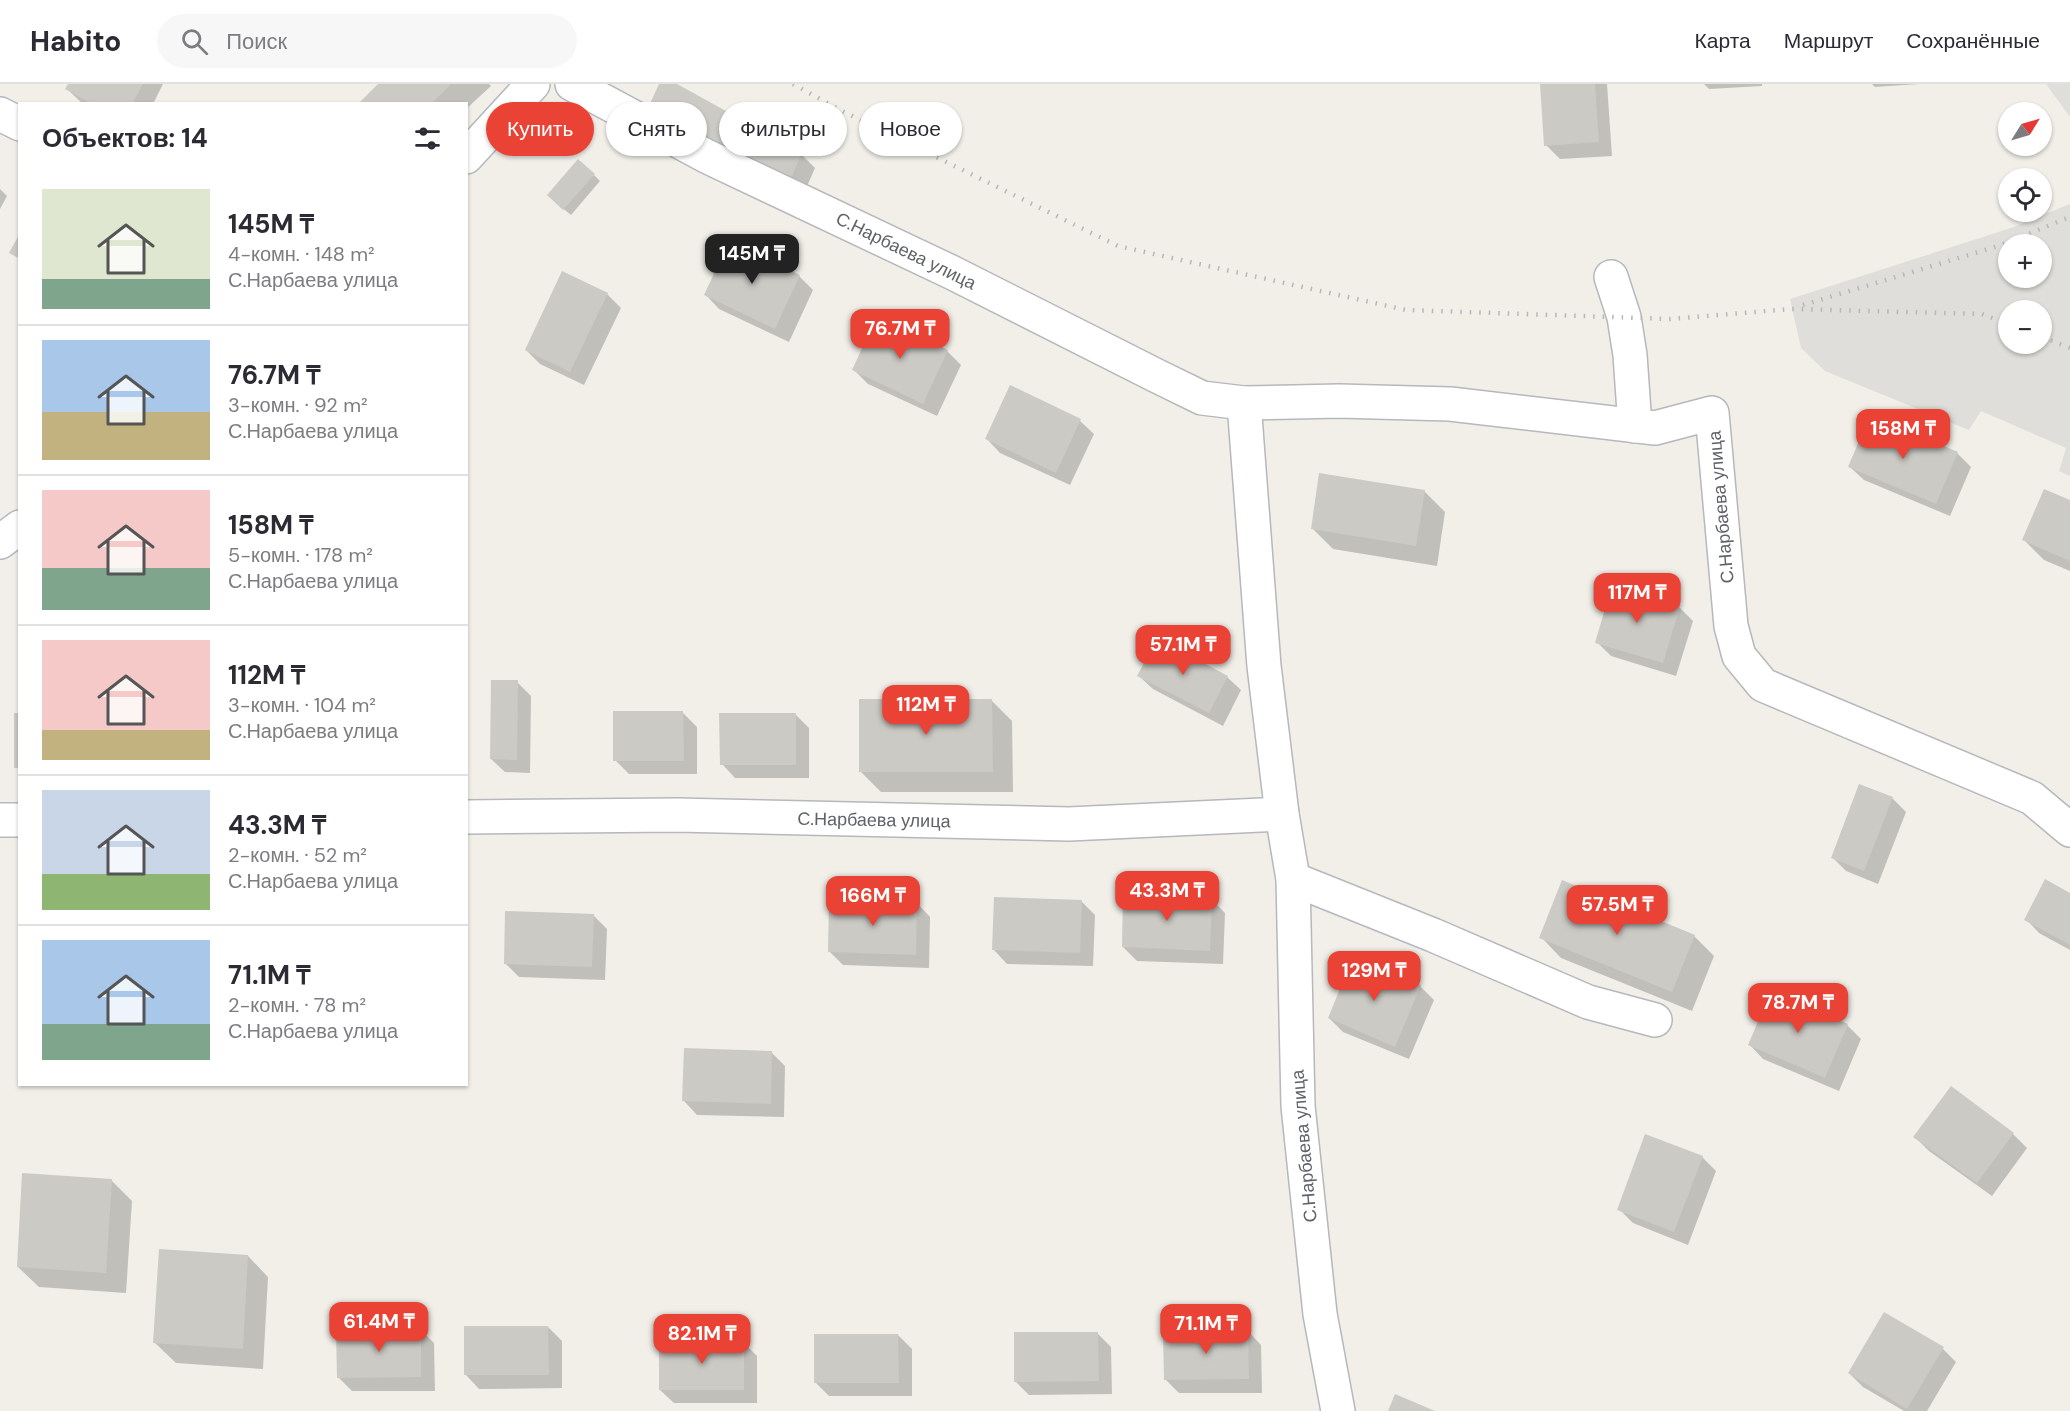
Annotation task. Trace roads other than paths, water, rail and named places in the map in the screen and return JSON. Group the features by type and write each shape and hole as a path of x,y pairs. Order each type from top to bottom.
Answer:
{"street":[{"path":"468,155 533,84"},
{"name":"С.Нарбаева улица","path":"572,84 706,156 951,272 1202,398 1244,403 1339,401 1450,404 1655,428 1712,413 1731,626 1739,656 1763,685 2032,798 2070,830"},
{"path":"0,114 18,123"},
{"path":"1611,277 1623,317 1630,355 1635,426"},
{"name":"С.Нарбаева улица","path":"1244,403 1264,666 1282,814 1293,879 1298,1106 1320,1314 1338,1411"},
{"path":"0,542 18,528"},
{"name":"С.Нарбаева улица","path":"468,817 677,815 1069,824 1282,814"},
{"path":"0,820 18,820"},
{"path":"1293,879 1433,935 1588,1002 1655,1020"}],"railway":[{"path":"793,84 840,110 1118,246 1406,310 1670,319 1791,309 1982,314 1998,320"},
{"path":"1803,305 1998,246 2070,217"},
{"path":"2052,341 2070,348"}]}
